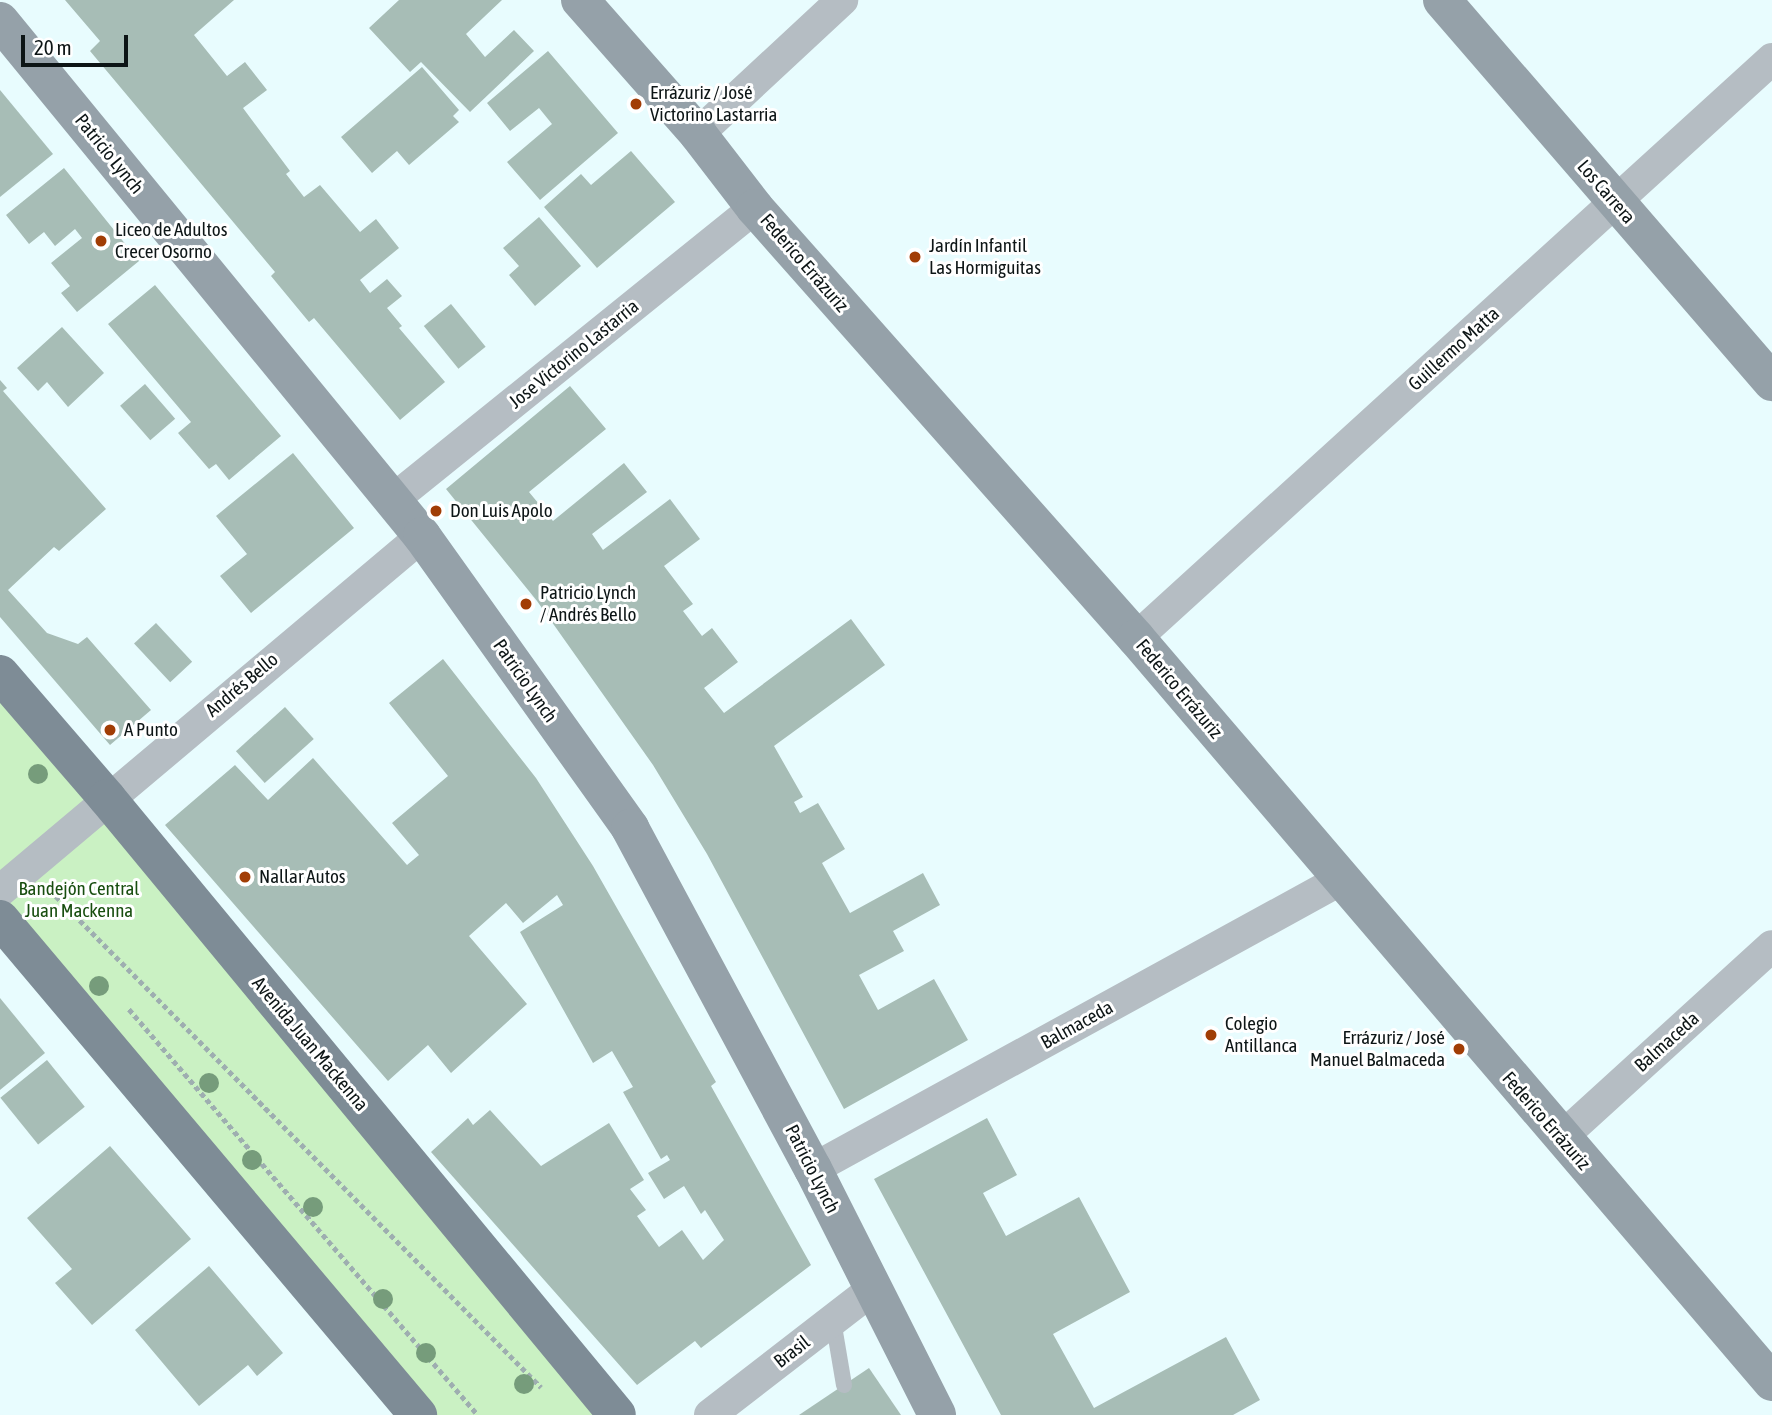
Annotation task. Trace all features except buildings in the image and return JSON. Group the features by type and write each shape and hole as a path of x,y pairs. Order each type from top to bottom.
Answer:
{"main road":[{"name":"Avenida Juan Mackenna","path":"0,674 107,798 617,1415"},
{"path":"0,919 418,1415"}],"street":[{"name":"Federico Errázuriz","path":"580,0 698,134 755,208 1136,638 1340,880 1772,1382"},
{"path":"698,134 842,0"},
{"name":"Los Carrera","path":"1442,0 1772,382"},
{"name":"Patricio Lynch","path":"0,21 394,499 631,828 813,1169 937,1415"},
{"name":"Guillermo Matta","path":"1136,638 1772,59"},
{"name":"Jose Victorino Lastarria","path":"394,499 755,208"},
{"name":"Andrés Bello","path":"0,891 107,798 422,536"},
{"name":"Balmaceda","path":"813,1169 1340,880"},
{"name":"Balmaceda","path":"1561,1138 1772,946"},
{"name":"Brasil","path":"719,1413 873,1289"}],"lane":[{"path":"833,1320 844,1385"}],"path":[{"path":"27,867 550,1395"},
{"path":"128,1008 478,1415"}],"green space":[{"name":"Bandejón Central Juan Mackenna","path":"0,699 602,1415 429,1415 0,912"}],"place":[{"name":"Errázuriz / José Victorino Lastarria","path":"636,104"},
{"name":"Liceo de Adultos Crecer Osorno","path":"101,241"},
{"name":"Jardín Infantil Las Hormiguitas","path":"915,257"},
{"name":"Don Luis Apolo","path":"436,511"},
{"name":"Patricio Lynch / Andrés Bello","path":"526,604"},
{"name":"A Punto","path":"110,730"},
{"name":"Nallar Autos","path":"245,877"},
{"name":"Colegio Antillanca","path":"1211,1035"},
{"name":"Errázuriz / José Manuel Balmaceda","path":"1459,1049"}]}
